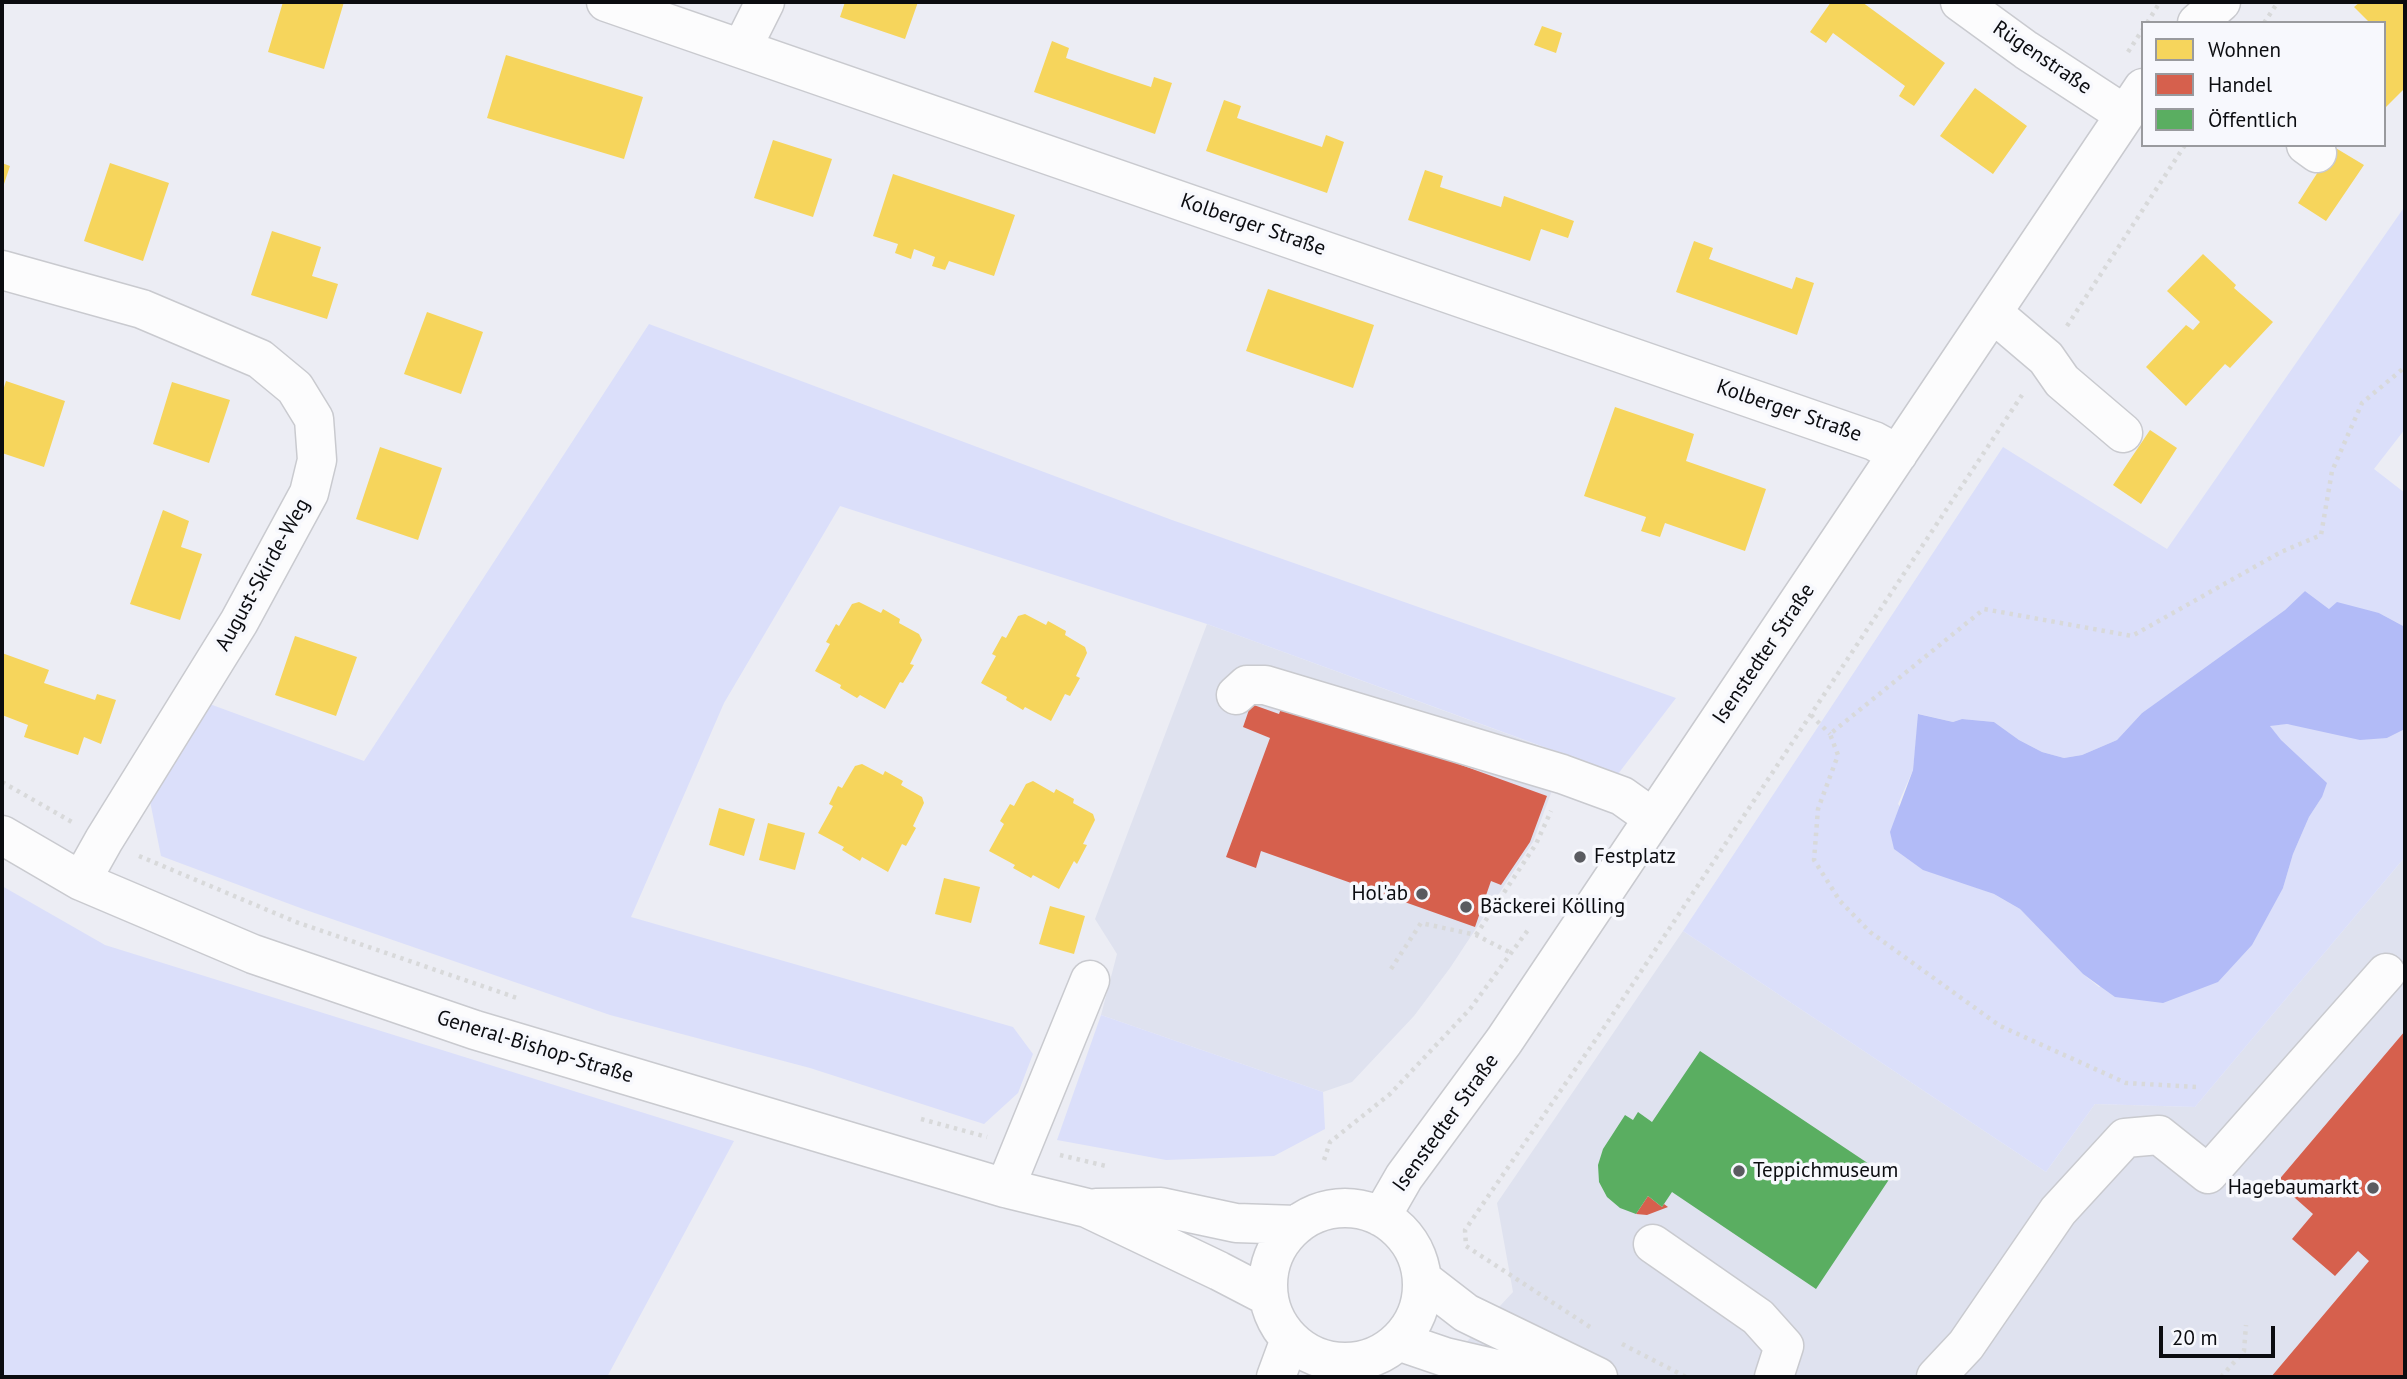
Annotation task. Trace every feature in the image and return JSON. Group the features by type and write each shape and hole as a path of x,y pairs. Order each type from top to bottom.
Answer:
{"street":[{"name":"Kolberger Straße","path":"606,2 1861,436 1898,454"},
{"path":"742,48 765,2"},
{"name":"Rügenstraße","path":"1959,2 2026,50 2134,101"},
{"path":"2186,21 2193,2"},
{"path":"2199,21 2221,2"},
{"name":"Isenstedter Straße","path":"1381,1217 1404,1177 1504,1041 2134,101"},
{"name":"August-Skirde-Weg","path":"2,270 142,309 260,359 295,388 314,419 317,460 309,493 239,622 81,881"},
{"path":"1993,313 2046,358 2062,382 2123,433"},
{"path":"1236,695 1248,685 1265,685 1563,774 1622,796 1653,818"},
{"name":"General-Bishop-Straße","path":"2,835 81,881 253,954 475,1030 1004,1188 1087,1208 1269,1297"},
{"path":"1936,1377 1966,1345 2058,1211 2125,1138 2159,1135 2208,1174 2386,973"},
{"path":"1004,1188 1090,980"},
{"name":"General-Bishop-Straße","path":"1087,1208 1161,1207 1236,1223 1297,1225"},
{"path":"1337,1208 1359,1209 1381,1217 1397,1228 1410,1242 1422,1279 1421,1302 1412,1323 1398,1341 1377,1355 1344,1370 1290,1339 1280,1326 1269,1297 1273,1258 1283,1240 1297,1225 1316,1214 1337,1208"},
{"path":"1653,1244 1758,1317 1784,1346 1773,1377"},
{"path":"1422,1279 1466,1313 1598,1377"},
{"path":"1276,1377 1290,1339"},
{"path":"1398,1341 1445,1357 1531,1377"}],"path":[{"path":"2148,21 2160,2"},
{"path":"2265,21 2278,2"},
{"path":"1595,1330 1466,1246 1465,1230 1605,1026 2184,147"},
{"path":"1830,734 1984,609 2132,636 2281,552 2321,535 2332,471 2362,403 2405,368"},
{"path":"1811,715 1830,734 1838,755 1818,809 1814,860 1840,901 1870,932 2000,1026 2126,1083 2196,1087"},
{"path":"1476,935 1536,844 1563,774"},
{"path":"2,782 104,840 296,922 528,1002"},
{"path":"1391,969 1421,923 1476,935 1511,953"},
{"path":"918,1118 1113,1168"},
{"path":"2221,1377 2244,1352 2246,1325"},
{"path":"1618,1342 1686,1377"}],"shaded area":[{"path":"2405,206 2405,429 2374,469 2405,493 2405,627 2379,613 2329,609 2305,591 2285,610 2142,713 2117,740 2082,755 2064,758 2042,752 1994,722 1962,719 1953,722 1919,714 1913,770 1898,804 1961,882 1994,894 2020,909 2099,987 2283,888 2293,854 2309,817 2322,797 2269,725 2287,724 2387,738 2405,729 2405,857 2195,1107 2095,1104 2046,1172 1683,931 2003,447 2167,549"},
{"path":"649,324 1172,520 1676,698 1618,774 1207,624 840,506 724,703 631,917 1013,1027 1033,1054 1018,1093 984,1124 810,1068 610,1015 303,909 161,856 150,801 207,703 364,761"},
{"path":"1207,624 1565,755 1533,842 1450,968 1414,1016 1352,1082 1323,1092 1101,1015 1117,954 1095,919"},
{"path":"2405,857 2405,1377 1434,1377 1513,1292 1497,1203 1683,931 2046,1172 2095,1104 2195,1107"},
{"path":"2,886 105,945 734,1141 607,1377 2,1377"},
{"path":"1101,1015 1323,1092 1325,1129 1274,1156 1166,1160 1057,1140"}],"water":[{"path":"2305,591 2329,609 2337,602 2379,613 2405,627 2405,729 2387,738 2360,740 2287,724 2270,726 2281,740 2327,783 2293,854 2283,888 2252,945 2218,982 2163,1003 2115,997 2083,974 2020,909 1994,894 1923,870 1894,849 1890,832 1913,770 1918,714 1953,722 1962,719 1994,722 2042,752 2064,758 2082,755 2117,740 2142,713 2285,610"}],"building: Wohnen":[{"path":"283,2 344,2 324,69 268,52"},
{"path":"845,2 918,2 905,39 840,17"},
{"path":"1831,2 1862,2 1945,63 1914,106 1899,96 1905,86 1833,33 1826,43 1810,32"},
{"path":"2360,2 2405,2 2405,88 2386,107 2386,21 2368,21 2354,7"},
{"path":"1542,26 1562,33 1556,53 1534,45"},
{"path":"1052,41 1069,48 1066,58 1151,87 1154,77 1172,83 1155,134 1034,92"},
{"path":"506,55 643,97 624,159 487,118"},
{"path":"1975,88 2027,126 1993,174 1940,136"},
{"path":"1224,100 1241,106 1237,118 1322,147 1326,135 1344,142 1327,193 1206,151"},
{"path":"773,140 832,159 813,217 754,198"},
{"path":"2334,147 2364,165 2326,221 2298,203"},
{"path":"2,163 10,166 2,190"},
{"path":"110,163 169,183 143,261 84,241"},
{"path":"1425,170 1443,176 1440,187 1501,207 1504,196 1574,221 1568,238 1541,229 1530,261 1408,220"},
{"path":"893,174 1015,215 994,276 949,261 945,270 932,266 935,257 914,249 911,259 895,253 898,244 873,236"},
{"path":"272,231 321,247 312,276 338,284 327,319 251,295"},
{"path":"1694,241 1713,248 1709,259 1792,289 1796,277 1814,283 1797,335 1676,292"},
{"path":"2203,254 2236,285 2234,288 2273,322 2230,368 2225,364 2186,406 2146,367 2186,325 2193,330 2200,322 2167,291"},
{"path":"1268,289 1374,325 1353,388 1246,351"},
{"path":"427,312 483,332 461,394 404,374"},
{"path":"6,381 65,401 44,467 2,453 2,394"},
{"path":"172,382 230,400 209,463 153,444"},
{"path":"1615,407 1694,434 1686,461 1766,489 1745,551 1665,523 1660,537 1641,531 1646,517 1584,496"},
{"path":"2150,430 2177,448 2141,504 2113,485"},
{"path":"380,447 442,468 418,540 356,519"},
{"path":"163,510 189,521 181,547 202,554 180,620 130,604"},
{"path":"859,602 881,613 883,609 900,619 899,623 919,634 922,640 910,664 914,665 903,683 900,682 885,709 860,695 857,698 840,688 841,685 815,671 830,644 826,642 836,624 839,626 852,604"},
{"path":"1025,614 1046,625 1048,621 1066,631 1065,635 1085,647 1087,653 1076,676 1080,678 1070,696 1065,694 1051,721 1025,707 1023,710 1006,700 1007,697 981,683 996,656 992,654 1002,636 1006,638 1018,616"},
{"path":"295,636 357,657 336,716 275,695"},
{"path":"2,653 49,670 44,683 95,700 97,694 116,700 101,744 84,737 78,755 24,737 28,725 2,715"},
{"path":"862,764 883,775 885,771 903,781 901,785 922,797 924,803 913,826 916,828 906,846 902,844 888,872 862,857 860,861 842,850 844,847 818,833 833,806 829,804 838,786 842,788 855,766"},
{"path":"1033,781 1054,793 1056,789 1074,799 1073,803 1093,814 1095,820 1083,844 1087,845 1077,864 1074,861 1059,889 1033,875 1031,878 1013,868 1015,865 989,851 1004,824 1000,821 1010,804 1014,806 1026,784"},
{"path":"719,808 755,819 744,856 709,845"},
{"path":"768,823 805,833 795,870 759,860"},
{"path":"944,878 980,887 971,923 935,914"},
{"path":"1050,906 1085,916 1074,954 1039,944"}],"building: Handel":[{"path":"1284,701 1547,796 1530,842 1501,885 1491,881 1475,927 1261,851 1256,868 1226,857 1270,738 1243,727 1251,704 1279,714"},
{"path":"2405,1031 2405,1377 2271,1377 2369,1261 2358,1251 2335,1276 2292,1239 2313,1214 2277,1182"},
{"path":"1648,1196 1662,1207 1664,1204 1668,1207 1647,1215 1636,1214"}],"building: Öffentlich":[{"name":"Teppichmuseum","path":"1700,1051 1890,1178 1816,1289 1672,1192 1662,1207 1648,1196 1636,1214 1620,1208 1607,1197 1599,1182 1598,1165 1603,1149 1625,1115 1633,1120 1638,1112 1652,1122"}],"place":[{"name":"Festplatz","path":"1580,857"},
{"name":"Hol'ab","path":"1422,894"},
{"name":"Bäckerei Kölling","path":"1466,907"},
{"name":"Teppichmuseum","path":"1739,1171"},
{"name":"Hagebaumarkt","path":"2373,1188"}]}
